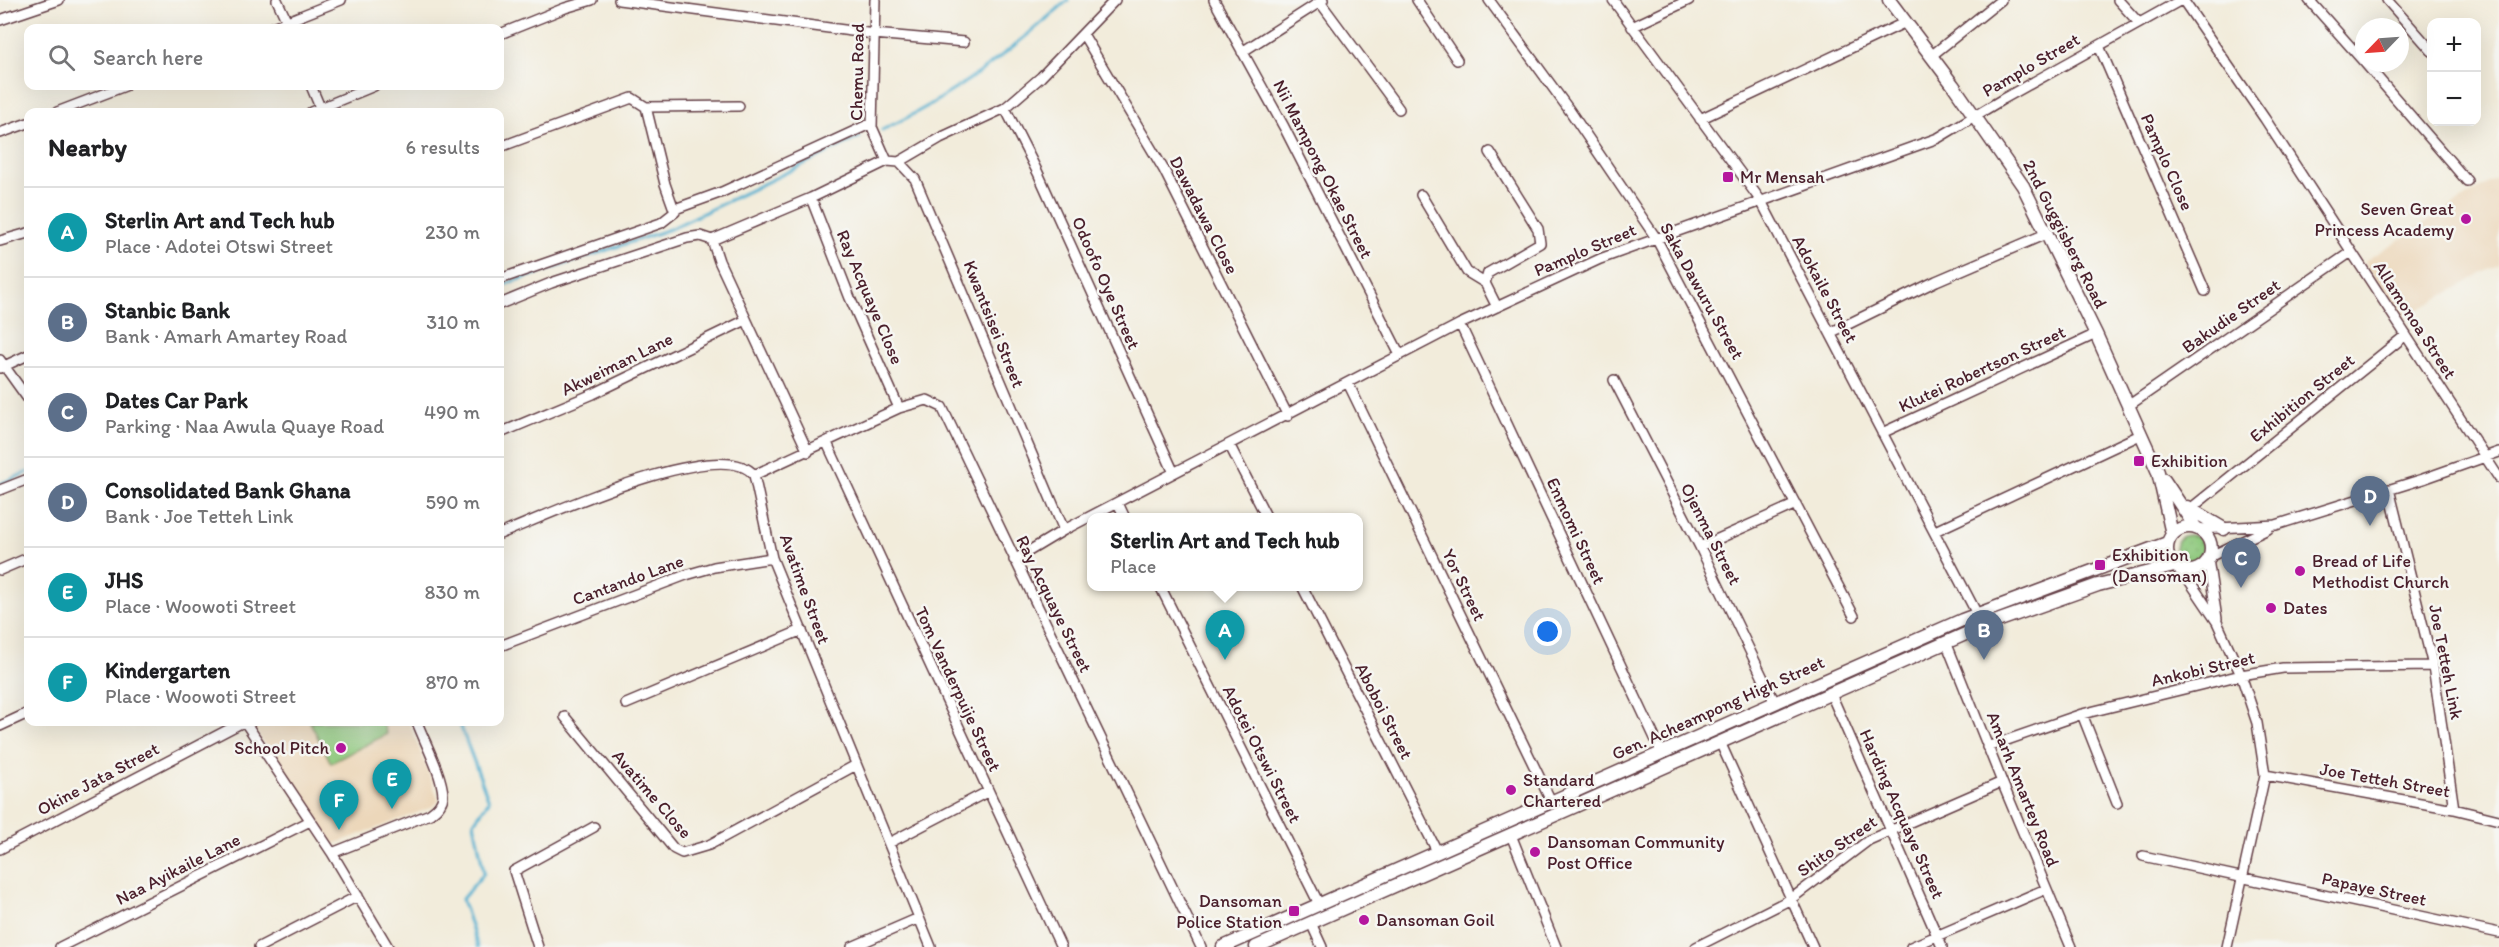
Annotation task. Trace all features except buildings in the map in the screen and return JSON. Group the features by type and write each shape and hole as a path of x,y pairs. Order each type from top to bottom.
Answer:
{"main road":[{"name":"2nd Guggisberg Road","path":"1889,0 2013,169 2048,233 2158,472 2198,529"},
{"name":"2nd Guggisberg Road","path":"2158,472 2169,514 2169,539"},
{"path":"2174,495 2189,510 2224,529"},
{"path":"2146,551 2164,531 2169,514"},
{"path":"2183,527 2198,529 2210,544 2209,558 2199,568 2178,568 2167,555 2169,539 2183,527"},
{"name":"Gen. Acheampong High Street","path":"1223,947 1977,614 2146,551 2169,539"},
{"name":"Gen. Acheampong High Street","path":"1256,947 1947,642 2098,585 2178,568"}],"street":[{"path":"0,20 59,0"},
{"path":"277,0 288,24"},
{"path":"290,24 341,0"},
{"path":"504,32 565,8 592,0"},
{"path":"619,0 874,34 964,42"},
{"name":"Chemu Road","path":"875,0 872,125 887,161"},
{"path":"504,302 687,238 700,236 712,240 811,198 887,161 899,162 934,142 1005,108 1041,77 1115,0"},
{"name":"Nii Mampong Okae Street","path":"1214,0 1400,355"},
{"path":"1417,0 1457,60"},
{"name":"Saka Dawuru Street","path":"1489,0 1570,111 1656,238 1854,616"},
{"name":"Adokaile Street","path":"1612,0 1761,201 1977,614"},
{"path":"1632,27 1689,0"},
{"path":"1931,56 2001,0"},
{"path":"2118,0 2139,23"},
{"name":"Pamplo Street","path":"1098,513 1288,416 1460,324 1600,259 1919,145 1976,117 2003,99 2182,0"},
{"name":"Allamonoa Street","path":"2182,0 2265,119 2499,478"},
{"path":"2309,0 2355,51"},
{"path":"2387,0 2427,45"},
{"path":"1242,52 1321,1 1399,109"},
{"path":"1700,119 1906,22"},
{"name":"Dawadawa Close","path":"1083,34 1164,170 1288,416"},
{"name":"Pamplo Close","path":"2099,46 2205,291"},
{"path":"2374,72 2467,182"},
{"path":"67,108 115,90"},
{"path":"313,90 317,108"},
{"path":"325,108 365,90"},
{"path":"504,145 625,99 640,101 647,110 665,184 675,209 674,215 662,223 504,278"},
{"path":"647,110 739,106"},
{"name":"Odoofo Oye Street","path":"1005,108 1047,191 1174,473"},
{"path":"0,133 24,124"},
{"path":"675,209 722,192 872,125"},
{"path":"1485,283 1488,273 1540,243 1538,229 1490,152"},
{"name":"Kwantsisei Street","path":"899,162 915,179 1064,530"},
{"path":"1421,195 1467,272 1485,283 1497,306"},
{"name":"Ray Acquaye Close","path":"811,198 850,298 899,408"},
{"path":"1830,333 1936,281 2048,233"},
{"path":"0,241 24,234"},
{"path":"504,532 622,485 685,468 737,463 744,466 754,476 808,452 746,320 712,240"},
{"name":"Bakudie Street","path":"2128,406 2351,252"},
{"name":"Akweiman Lane","path":"504,431 593,394 746,320"},
{"name":"Enmomi Street","path":"1460,324 1662,753"},
{"name":"Klutei Robertson Street","path":"1882,433 2096,334"},
{"name":"Exhibition Street","path":"2189,510 2406,335"},
{"path":"24,356 1,365 24,394"},
{"name":"Ojenma Street","path":"1614,380 1700,547 1775,704"},
{"name":"Yor Street","path":"1348,383 1551,801"},
{"name":"Ray Acquaye Street","path":"808,452 899,408 927,400 942,407 1202,947"},
{"path":"1935,531 2140,435"},
{"name":"Tom Vanderpuije Street","path":"827,443 987,792 1061,947"},
{"path":"1230,446 1264,513"},
{"path":"2217,622 2209,558 2276,525 2499,452"},
{"name":"Avatime Street","path":"754,476 772,558 931,947"},
{"path":"0,490 24,481"},
{"name":"Joe Tetteh Link","path":"2388,489 2433,666 2454,809"},
{"path":"1118,503 1123,513"},
{"path":"1700,547 1796,504"},
{"name":"Pamplo Street","path":"1014,560 1087,518"},
{"path":"2198,529 2276,525"},
{"name":"Cantando Lane","path":"504,644 686,575 714,567 772,558"},
{"path":"0,570 24,560"},
{"path":"2178,568 2217,622 2241,675 2257,723 2265,775 2227,947"},
{"name":"Adotei Otswi Street","path":"1162,591 1319,904"},
{"name":"Aboboi Street","path":"1305,591 1437,851"},
{"path":"626,704 802,630"},
{"name":"Amarh Amartey Road","path":"1947,642 1987,747 2072,947"},
{"name":"Ankobi Street","path":"1987,747 2082,714 2241,675 2283,668 2433,666"},
{"name":"Harding Acquaye Street","path":"1832,694 1942,947"},
{"path":"2082,714 2117,803"},
{"path":"0,726 24,715"},
{"name":"Avatime Close","path":"565,717 674,849 681,853 709,845 856,765"},
{"name":"Okine Jata Street","path":"0,849 236,726"},
{"path":"247,726 332,853 388,947"},
{"path":"332,853 430,814 441,802 443,796 441,784 419,726"},
{"path":"1720,742 1813,947"},
{"name":"Joe Tetteh Street","path":"2265,775 2454,809 2499,820"},
{"name":"Shito Street","path":"1696,947 1791,899 1869,840 1892,828 2002,782"},
{"path":"889,843 987,792"},
{"name":"Naa Ayikaile Lane","path":"60,947 310,821"},
{"path":"538,947 514,871 594,827"},
{"path":"1511,835 1556,947"},
{"name":"Papaye Street","path":"2143,856 2499,933"},
{"path":"1911,947 2046,889"},
{"path":"259,947 358,896"},
{"path":"852,947 920,918"},
{"path":"1311,922 1322,947"}],"shaded area":[{"name":"Seven Great Princess Academy","path":"2499,176 2499,264 2400,320 2365,261"},
{"path":"252,726 411,726 439,801 430,808 334,844"}],"green space":[{"path":"2189,535 2199,539 2203,549 2199,559 2189,563 2179,559 2175,549 2179,539"},
{"name":"School Pitch","path":"312,726 384,726 387,734 331,763"}],"waterway":[{"path":"882,130 932,103 980,72 1068,0"},
{"path":"504,285 670,229 860,137"},
{"path":"0,484 24,474"},
{"path":"461,726 489,801 474,822 484,873 462,899 478,947"}],"place":[{"name":"Mr Mensah","path":"1728,177"},
{"name":"Seven Great Princess Academy","path":"2466,219"},
{"name":"Exhibition","path":"2139,461"},
{"name":"Consolidated Bank Ghana","path":"2370,526"},
{"name":"Exhibition (Dansoman)","path":"2100,565"},
{"name":"Bread of Life Methodist Church","path":"2300,571"},
{"name":"Dates Car Park","path":"2241,588"},
{"name":"Dates","path":"2271,608"},
{"name":"Sterlin Art and Tech hub","path":"1225,660"},
{"name":"Stanbic Bank","path":"1984,660"},
{"name":"School Pitch","path":"341,748"},
{"name":"Standard Chartered","path":"1511,790"},
{"name":"JHS","path":"392,809"},
{"name":"Kindergarten","path":"339,830"},
{"name":"Dansoman Community Post Office","path":"1535,852"},
{"name":"Dansoman Police Station","path":"1294,911"},
{"name":"Dansoman Goil","path":"1364,920"}]}
